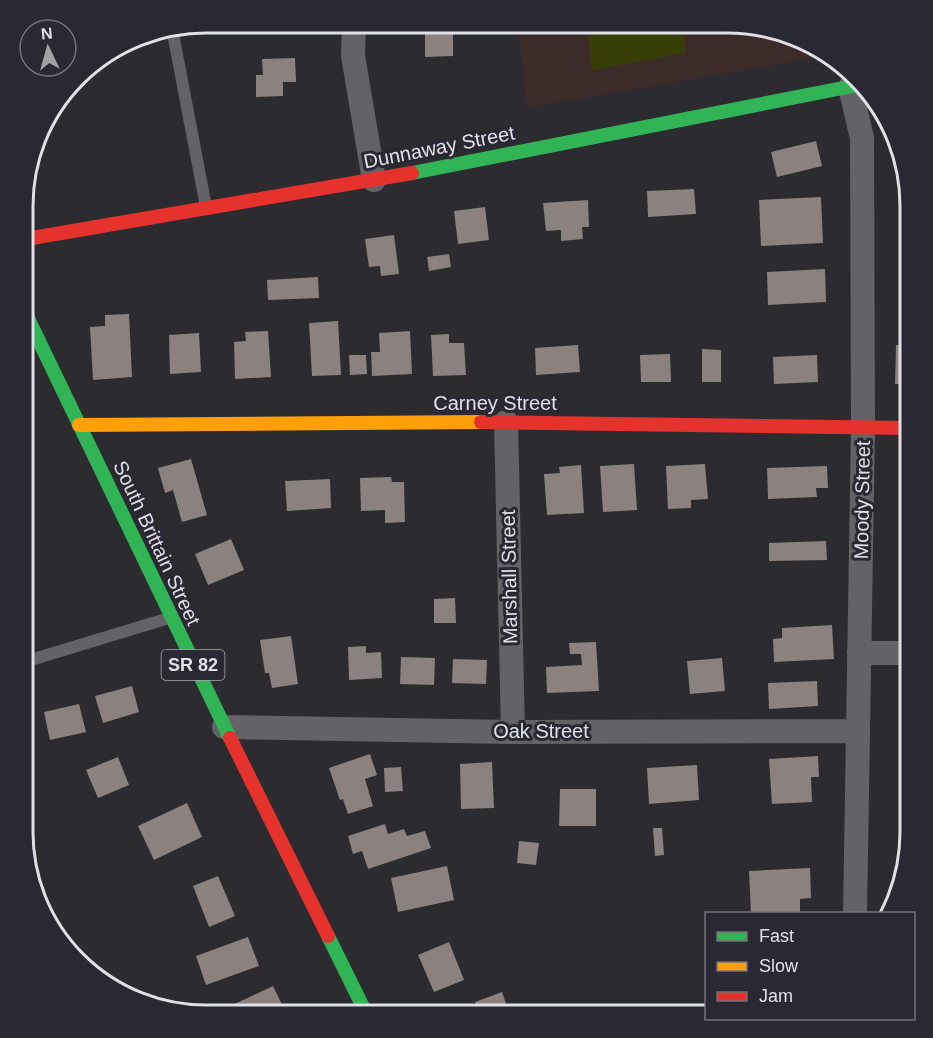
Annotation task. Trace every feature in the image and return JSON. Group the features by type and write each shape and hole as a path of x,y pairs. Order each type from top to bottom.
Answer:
{"street":[{"path":"354,33 353,56 374,180"},
{"name":"Dunnaway Street","path":"33,238 374,180 851,86"},
{"name":"Moody Street","path":"855,90 862,138 863,428 855,912"},
{"name":"South Brittain Street","path":"33,329 170,618 362,1005"},
{"name":"Carney Street","path":"79,425 506,422 900,428"},
{"name":"Marshall Street","path":"506,422 513,732"},
{"path":"859,653 900,653"},
{"name":"Oak Street","path":"224,727 513,732 858,731"}],"lane":[{"path":"174,36 207,208"},
{"path":"33,659 170,618"}],"shaded area":[{"path":"518,33 749,34 782,42 816,58 527,108"}],"green space":[{"path":"588,33 685,33 686,53 592,70"}],"building":[{"path":"425,33 453,33 453,56 425,57"},
{"path":"295,58 296,82 283,82 283,96 256,97 256,75 263,75 262,59"},
{"path":"816,141 822,166 777,177 771,152"},
{"path":"694,189 696,214 648,217 647,191"},
{"path":"821,197 823,243 761,246 759,200"},
{"path":"588,200 589,227 582,227 583,239 561,241 561,230 546,231 543,203"},
{"path":"485,207 489,240 458,244 454,211"},
{"path":"394,235 399,274 381,276 380,266 369,267 365,239"},
{"path":"449,254 451,267 429,271 427,257"},
{"path":"825,269 826,302 768,305 767,272"},
{"path":"318,277 319,298 268,300 267,280"},
{"path":"129,314 132,377 93,380 90,327 105,326 105,315"},
{"path":"338,321 341,375 312,376 309,323"},
{"path":"268,331 271,377 235,379 234,342 246,341 245,332"},
{"path":"410,331 412,374 372,376 371,352 380,352 379,333"},
{"path":"199,333 201,372 170,374 169,335"},
{"path":"449,334 449,343 464,343 466,375 433,376 431,335"},
{"path":"578,345 580,372 536,375 535,348"},
{"path":"896,345 900,345 900,384 895,384"},
{"path":"702,349 721,350 721,382 702,382"},
{"path":"670,354 671,382 641,382 640,355"},
{"path":"349,355 366,355 367,374 350,375"},
{"path":"817,355 818,382 774,384 773,357"},
{"path":"191,459 207,515 182,522 173,490 165,493 158,468"},
{"path":"634,464 637,510 603,512 600,466"},
{"path":"705,464 708,499 691,500 691,508 668,509 666,466"},
{"path":"581,465 584,513 547,515 544,474 560,473 559,467"},
{"path":"827,466 828,488 816,488 817,497 768,499 767,468"},
{"path":"391,477 392,482 404,482 405,522 385,523 385,510 361,511 360,478"},
{"path":"330,479 331,508 287,511 285,481"},
{"path":"231,539 244,570 208,585 195,554"},
{"path":"826,541 827,560 769,561 769,543"},
{"path":"455,598 456,623 434,623 434,599"},
{"path":"832,625 834,659 774,662 773,639 782,638 782,628"},
{"path":"291,636 298,684 272,688 269,673 265,673 260,640"},
{"path":"596,642 599,691 547,693 546,667 582,665 581,654 570,654 569,643"},
{"path":"366,646 366,653 381,652 382,678 349,680 348,647"},
{"path":"401,657 435,658 434,685 400,684"},
{"path":"722,658 725,691 690,694 687,661"},
{"path":"453,659 487,660 486,684 452,683"},
{"path":"817,681 818,706 769,709 768,683"},
{"path":"132,686 139,712 103,723 95,696"},
{"path":"79,704 86,732 50,740 44,712"},
{"path":"370,754 377,775 365,779 373,806 348,814 343,799 340,800 329,768"},
{"path":"818,756 819,777 811,777 812,802 772,804 769,759"},
{"path":"118,757 129,785 98,798 86,770"},
{"path":"492,762 494,808 461,809 460,764"},
{"path":"697,765 699,800 649,804 647,768"},
{"path":"401,767 403,791 385,792 384,768"},
{"path":"560,789 596,789 596,826 559,826"},
{"path":"187,803 202,837 154,860 138,826"},
{"path":"385,824 388,834 404,829 407,836 425,831 431,848 368,869 362,851 353,854 348,836"},
{"path":"653,828 662,828 664,855 655,856"},
{"path":"519,841 539,843 536,865 517,863"},
{"path":"447,866 454,900 398,912 391,878"},
{"path":"810,868 811,898 800,899 800,912 751,912 749,871"},
{"path":"218,876 235,916 209,927 193,886"},
{"path":"248,937 259,966 206,985 196,956"},
{"path":"449,942 464,980 434,992 418,955"},
{"path":"273,986 282,1005 232,1005"},
{"path":"502,992 506,1005 476,1005 475,1002"}],"traffic: fast":[{"path":"412,173 851,86"},
{"path":"33,329 230,738"},
{"path":"328,936 362,1005"}],"traffic: slow":[{"path":"79,425 481,422"}],"traffic: jam":[{"path":"33,238 412,173"},
{"path":"481,422 900,428"},
{"path":"230,738 328,936"}]}
